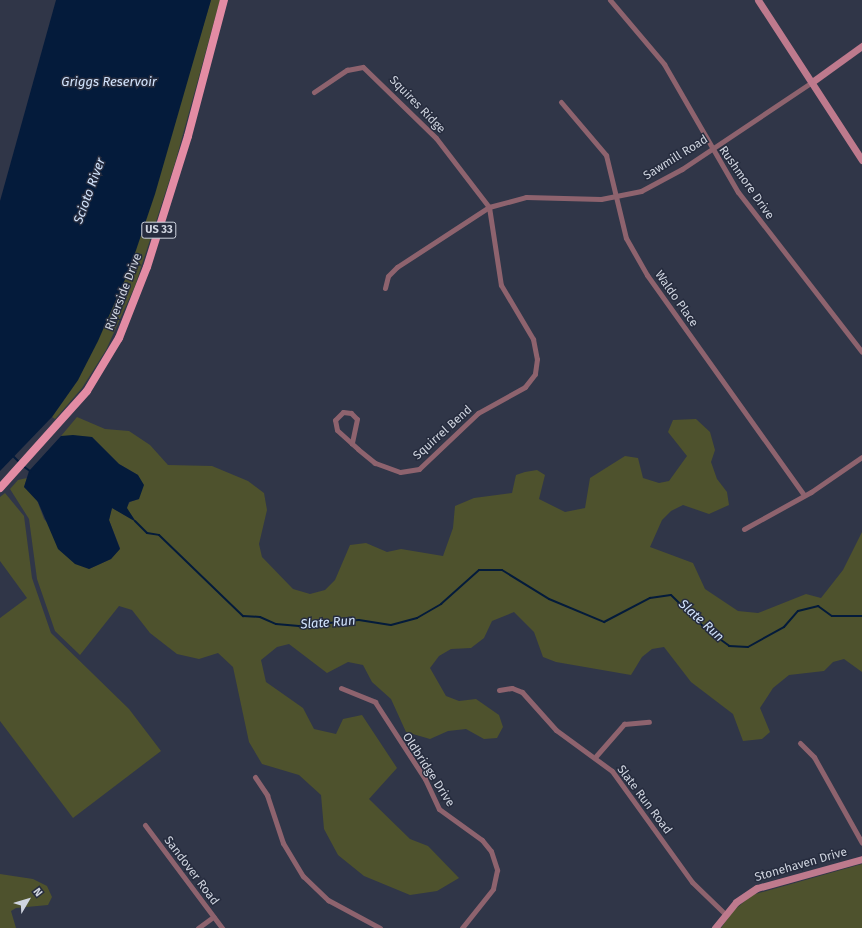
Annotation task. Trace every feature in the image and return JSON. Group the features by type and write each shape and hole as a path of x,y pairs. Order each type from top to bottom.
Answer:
{"main road":[{"name":"Riverside Drive","path":"0,488 88,391 119,338 147,267 188,136 224,0"},
{"path":"758,0 862,160"},
{"name":"Sawmill Road","path":"812,82 862,46"},
{"name":"Stonehaven Drive","path":"715,928 724,913 757,888 862,859"}],"street":[{"name":"Rushmore Drive","path":"610,0 664,64 711,150 760,222 862,352"},
{"name":"Squires Ridge","path":"314,92 347,70 363,67 436,138 489,207"},
{"name":"Sawmill Road","path":"385,288 388,276 397,267 489,207 526,197 617,197 654,186 711,150 812,82"},
{"name":"Waldo Place","path":"561,102 606,155 626,238 647,275 804,495"},
{"name":"Squirrel Bend","path":"352,443 357,419 351,413 343,412 335,425 352,443 384,468 400,472 414,470 429,461 459,428 478,413 531,380 537,366 536,346 501,285 489,207"},
{"path":"744,529 804,495 862,457"},
{"name":"Oldbridge Drive","path":"341,688 375,702 425,779 439,809 482,840 491,851 496,870 493,889 462,928"},
{"name":"Slate Run Road","path":"499,690 512,688 522,692 556,730 596,756 619,780 702,895 724,913"},
{"path":"596,756 624,724 649,722"},
{"path":"800,742 814,757 862,843"},
{"path":"255,777 267,796 282,843 303,876 328,900 380,928"},
{"name":"Sandover Road","path":"145,826 222,928"},
{"path":"198,928 213,917"}],"green space":[{"path":"211,0 220,0 175,163 135,286 106,350 82,388 55,419 52,417 78,380 130,268"},
{"path":"77,417 105,429 129,431 150,445 168,465 212,466 248,481 264,493 267,510 259,544 262,557 293,589 310,594 325,590 335,580 350,545 366,543 387,552 401,549 443,556 453,528 455,506 474,498 512,493 516,475 525,472 537,470 545,475 539,499 565,512 585,508 590,478 625,456 638,458 643,478 659,483 669,481 687,456 668,432 673,420 696,419 710,432 715,450 711,462 717,479 727,492 729,505 709,514 683,505 671,511 662,520 650,547 693,563 705,589 738,611 758,613 806,594 821,598 843,570 862,532 862,672 844,659 833,662 824,671 789,675 773,688 760,708 770,732 762,739 743,741 733,714 691,682 664,647 652,649 642,657 631,675 556,662 543,657 534,632 514,612 492,621 484,638 471,648 451,649 439,656 430,668 446,696 459,701 476,699 499,715 503,727 497,738 484,739 466,729 448,731 430,739 406,732 391,699 372,682 363,665 348,662 327,673 289,644 277,647 261,660 266,682 303,708 314,729 336,734 343,719 362,715 397,768 369,799 410,839 428,846 459,878 437,891 410,895 364,876 338,855 324,829 321,795 299,775 262,764 249,742 233,667 218,653 199,659 177,654 150,633 132,610 119,606 80,655 55,631 37,579 29,519 10,489 18,480 27,478 24,487 35,495 44,519 89,569 111,559 120,548 109,520 112,508 135,520 126,508 130,502 139,499 138,475 119,464 92,437 61,436"},
{"path":"5,493 24,516 32,578 51,633 129,709 161,751 73,818 0,721 0,618 27,598 0,561 0,497"},
{"path":"862,864 862,928 721,928 733,911 752,895"},
{"path":"0,874 33,879 47,886 52,897 48,905 16,908 11,911 16,928 0,928"}],"water":[{"name":"Griggs Reservoir","path":"56,0 211,0 155,194 130,268 98,341 78,380 52,417 0,471 0,201"},
{"path":"73,435 92,437 119,464 138,475 144,485 139,499 129,502 127,508 136,522 112,508 109,520 120,549 111,559 89,569 75,564 58,549 38,502 24,487 29,471 61,436"}],"waterway":[{"name":"Slate Run","path":"13,456 20,463"},
{"name":"Slate Run","path":"23,466 30,471"},
{"name":"Slate Run","path":"135,521 147,533 159,535 243,616 260,617 276,624 299,626 359,620 391,625 417,618 441,604 479,570 502,570 549,599 604,622 650,598 671,595 706,629 729,646 748,647 784,627 798,611 818,606 832,616 862,616"}],"water label":[{"name":"Scioto River","path":"90,191"}]}
